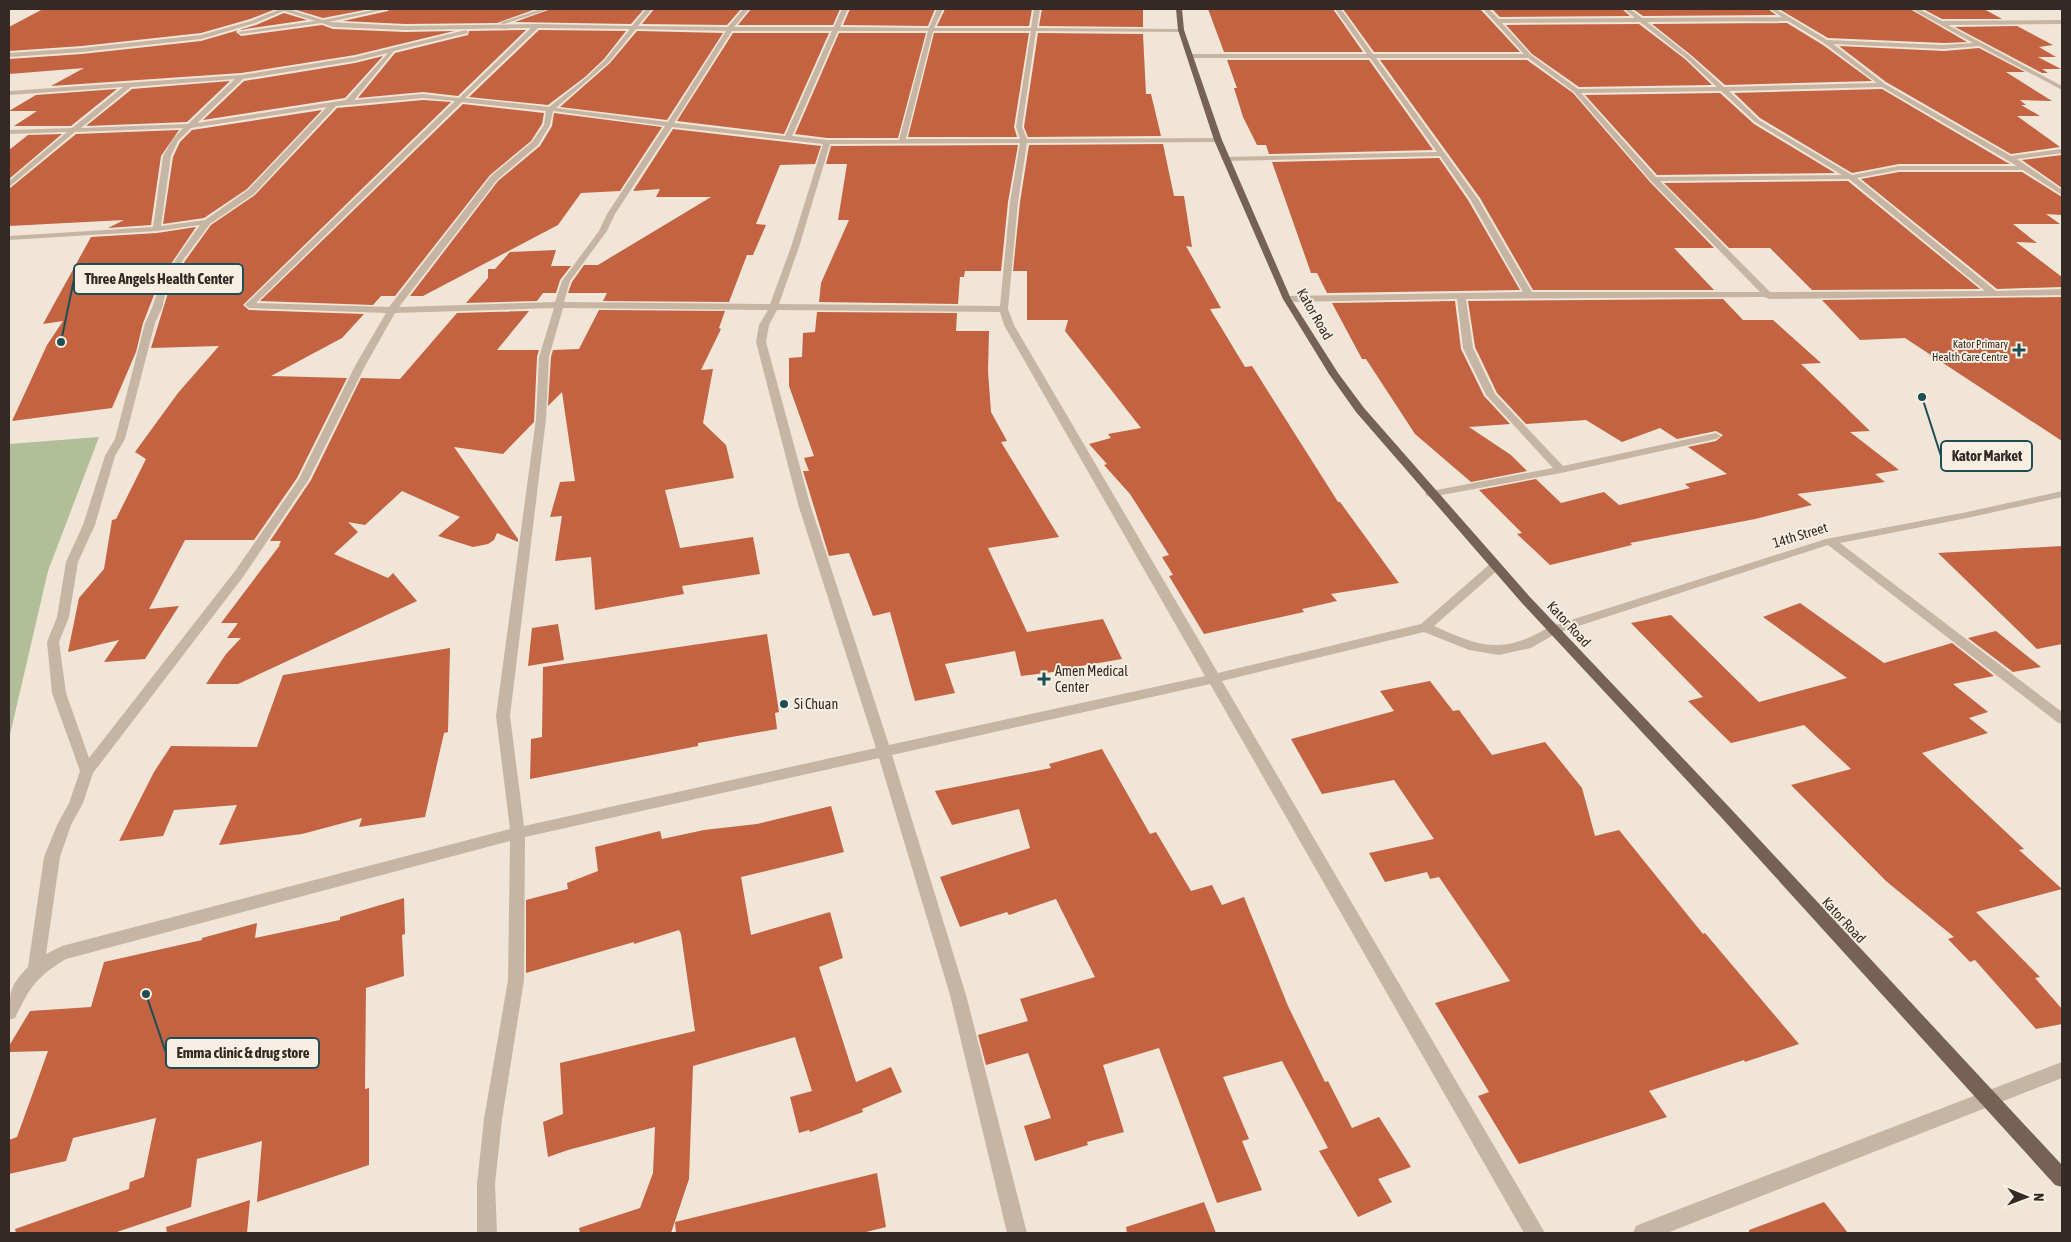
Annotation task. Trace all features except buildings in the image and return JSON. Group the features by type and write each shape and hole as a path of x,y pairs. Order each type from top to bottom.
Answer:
{"main road":[{"name":"Kator Road","path":"1180,9 1181,30 1225,159 1287,298 1329,366 1360,410 1495,566 2062,1178"}],"street":[{"path":"201,37 253,22 284,9 333,25 387,28 536,26 730,29 1181,30"},
{"path":"9,54 82,50 201,37 321,22 385,9"},
{"path":"9,93 241,77 329,65 392,52 484,28 546,9"},
{"path":"36,969 52,857 88,771 239,574 304,478 360,366 392,310 462,216 477,202 494,178 535,143 547,126 550,109 588,79 607,61 650,9"},
{"path":"487,1233 486,1184 493,1119 516,980 518,833 503,716 541,419 544,357 566,281 603,230 611,214 670,124 684,99 730,29 746,9"},
{"path":"787,139 845,9"},
{"path":"902,142 931,29 940,9"},
{"path":"1037,9 1019,127 1024,140 1014,202 1004,309 1009,326 1535,1233"},
{"path":"1338,9 1474,199 1529,295"},
{"path":"1486,9 1529,56 1576,92 1654,179 1769,296"},
{"path":"1627,9 1688,57 1720,89 1757,121 1851,177 1994,294"},
{"path":"1773,9 1826,42 1883,85 2010,158 2062,193"},
{"path":"1915,9 2062,88"},
{"path":"1499,21 1789,19"},
{"path":"1941,23 2062,22"},
{"path":"536,26 249,305 392,310 558,305 1004,309"},
{"path":"1826,42 1944,47 1979,44"},
{"path":"348,102 392,52"},
{"path":"1190,56 1529,56"},
{"path":"157,229 167,156 175,140 192,126 241,77"},
{"path":"1576,92 1883,85"},
{"path":"9,185 128,86"},
{"path":"9,132 192,126 348,102 423,96 550,109 787,139 827,142 1218,140"},
{"path":"88,771 59,693 53,642 63,617 72,562 89,525 110,456 120,439 150,323 158,308 162,292 180,260 207,222 251,192 334,104"},
{"path":"827,142 795,247 774,306 764,325 761,342 804,504 884,751 958,996 1017,1233"},
{"path":"2010,158 2062,152"},
{"path":"1225,159 1443,154"},
{"path":"1654,179 1851,177 1899,168 2025,168"},
{"path":"9,238 157,229 207,222"},
{"path":"1287,298 1529,295 1769,296 2062,292"},
{"path":"1461,296 1468,348 1491,395 1561,470"},
{"path":"1431,494 1561,470 1716,436"},
{"name":"14th Street","path":"1424,627 1473,648 1494,651 1512,649 1527,644 1554,630 1830,541 1967,515 2062,494"},
{"path":"1830,541 2062,719"},
{"path":"9,1013 19,988 36,969 62,953 518,833 1212,679 1399,635 1424,627 1495,566"},
{"path":"1643,1233 2062,1070"}],"green space":[{"path":"99,437 48,571 9,739 9,444"}],"place":[{"name":"Three Angels Health Center","path":"61,342"},
{"name":"Kator Primary Health Care Centre","path":"2019,350"},
{"name":"Kator Market","path":"1922,397"},
{"name":"Amen Medical Center","path":"1044,679"},
{"name":"Si Chuan","path":"784,704"},
{"name":"Emma clinic & drug store","path":"146,994"}]}
